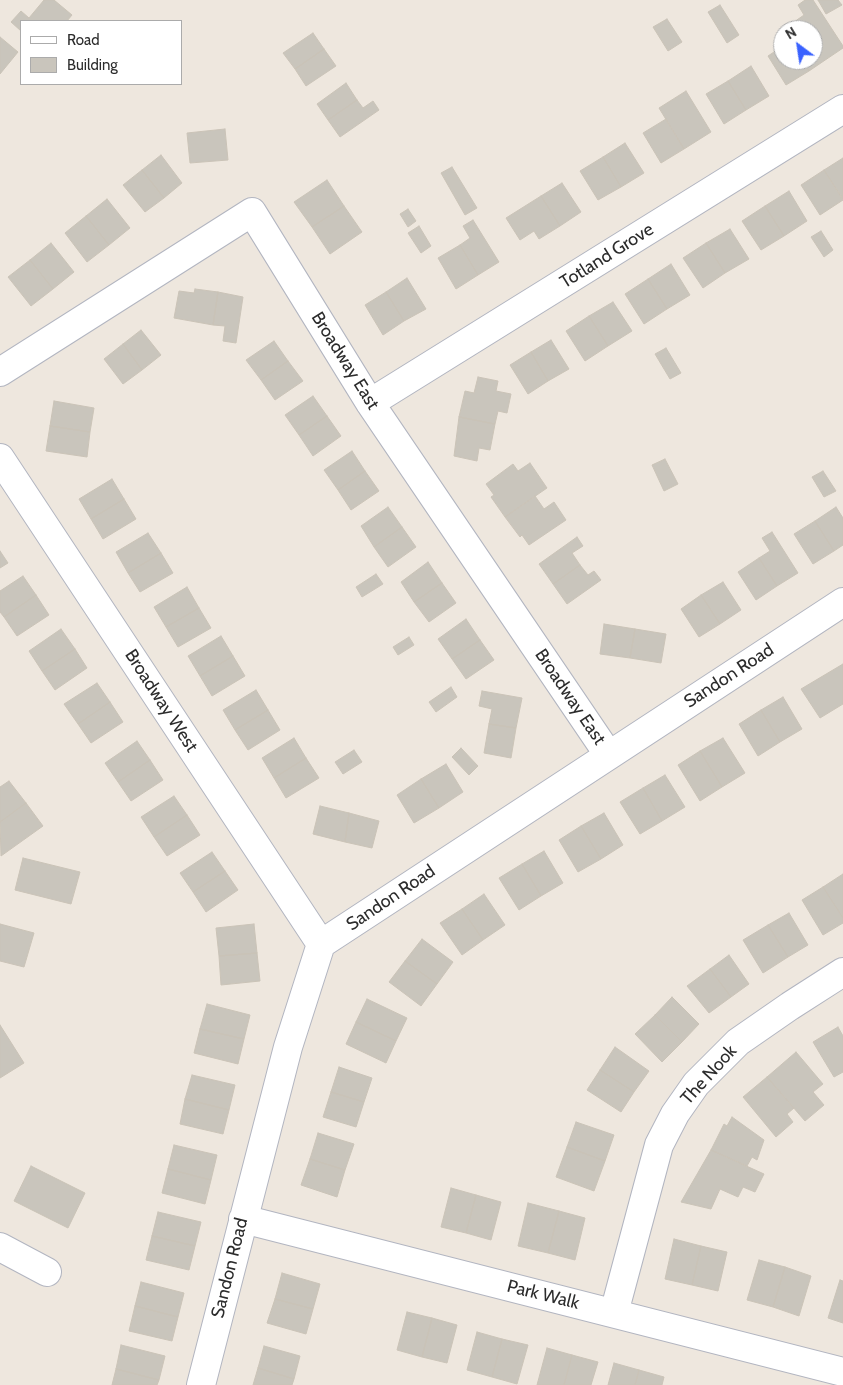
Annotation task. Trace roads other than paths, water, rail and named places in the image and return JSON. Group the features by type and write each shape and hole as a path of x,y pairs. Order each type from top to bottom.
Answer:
{"street":[{"name":"Totland Grove","path":"370,402 843,108"},
{"name":"Broadway East","path":"0,372 252,212 370,402 608,754"},
{"name":"Broadway West","path":"0,458 321,944"},
{"name":"Sandon Road","path":"201,1385 242,1219 288,1047 321,944 608,754 843,602"},
{"name":"The Nook","path":"614,1313 659,1144 675,1114 696,1084 738,1042 843,972"},
{"name":"Park Walk","path":"242,1219 843,1372"},
{"path":"0,1247 47,1272"}]}
